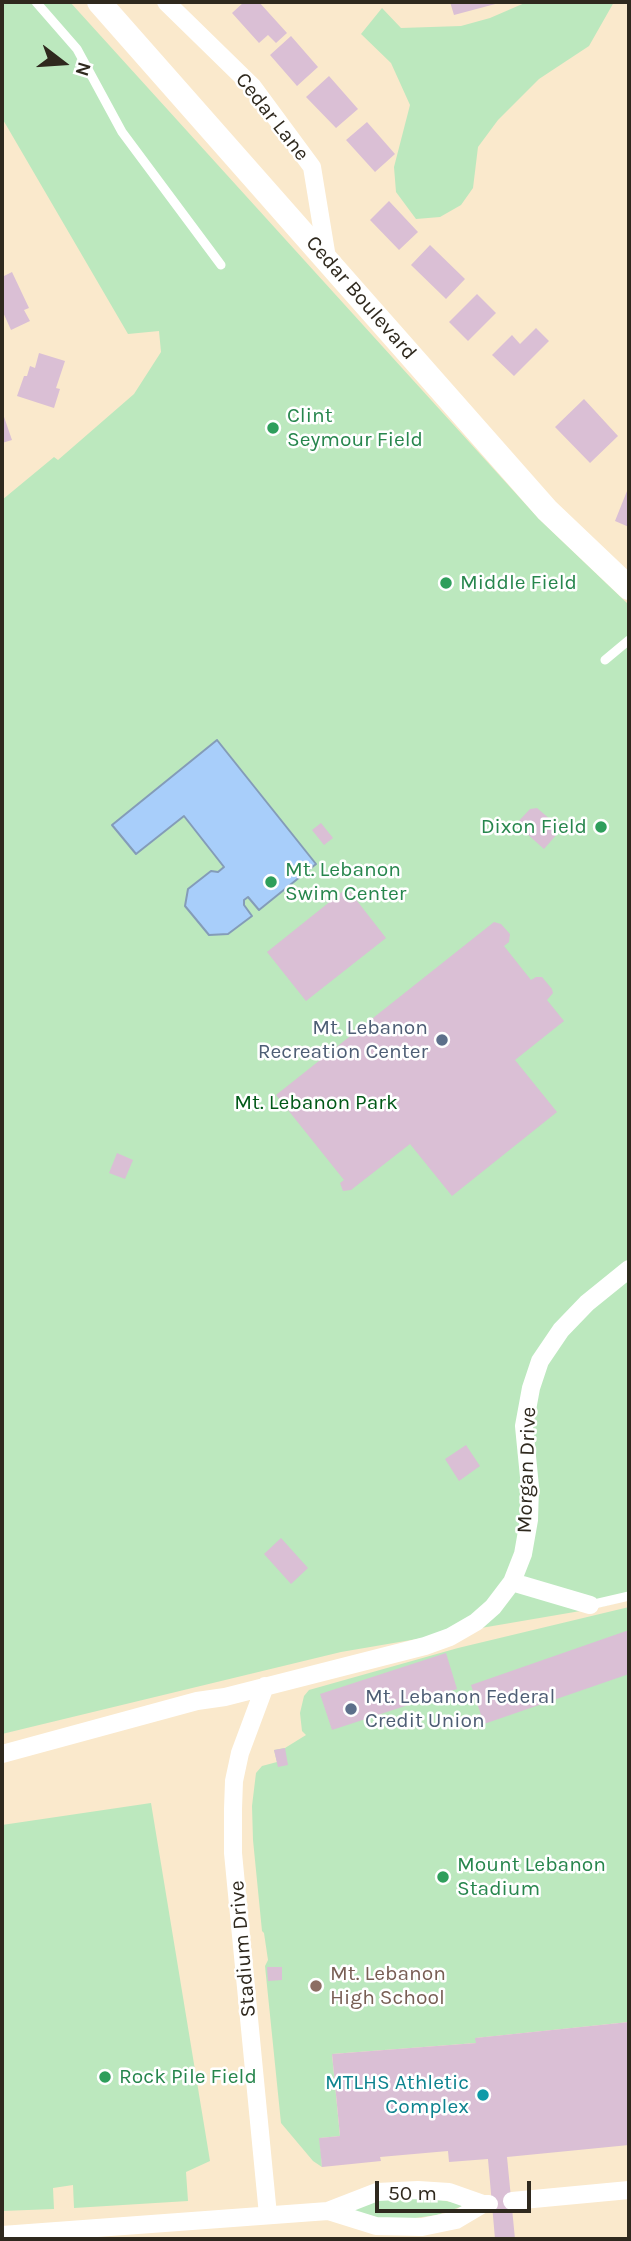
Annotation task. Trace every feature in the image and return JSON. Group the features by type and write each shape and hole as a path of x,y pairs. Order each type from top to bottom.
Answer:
{"street":[{"name":"Cedar Boulevard","path":"99,2 547,510 629,588"},
{"name":"Cedar Lane","path":"166,2 253,87 312,167 327,258"},
{"name":"Morgan Drive","path":"512,1581 523,1554 529,1520 530,1487 524,1426 531,1388 540,1361 561,1331 587,1303 629,1269"},
{"path":"2,1754 197,1701 225,1697 364,1663 450,1637 476,1622 493,1607 512,1581 590,1605"},
{"name":"Stadium Drive","path":"265,1686 240,1753 234,1781 233,1853 268,2216"},
{"path":"512,2202 629,2190"},
{"path":"2,2235 328,2211 377,2192 449,2192 487,2204 456,2220 422,2227 376,2226 328,2211"}],"lane":[{"path":"36,2 77,50 122,132 221,265"},
{"path":"605,660 629,640"},
{"path":"590,1605 629,1596"}],"green space":[{"name":"Mt. Lebanon Park","path":"2,2 70,2 539,519 629,605 629,1600 592,1609 341,1652 2,1734 2,500 54,457 58,460 134,394 161,352 159,331 128,334 2,118"},
{"path":"527,2 614,2 589,46 539,79 498,120 478,147 473,188 461,205 440,217 416,219 396,192 394,167 410,105 391,63 361,34 382,8 401,28 461,26 490,18"},
{"name":"Mount Lebanon Stadium","path":"629,1607 629,2022 476,2038 476,2043 332,2054 340,2136 320,2138 322,2167 313,2161 281,2123 265,1966 268,1960 262,1931 253,1840 252,1806 256,1773 262,1766 277,1762 274,1750 285,1748 306,1735 302,1731 300,1713 304,1696 309,1690 458,1648"},
{"name":"Rock Pile Field","path":"151,1803 210,2161 186,2172 188,2201 74,2208 73,2185 53,2188 54,2209 2,2211 2,1825"},
{"path":"406,2197 466,2205 437,2215 408,2219 379,2218 348,2209 378,2199"}],"water":[{"path":"217,740 316,864 259,910 248,897 244,900 244,905 252,916 228,934 209,935 185,906 188,889 211,871 218,872 224,867 184,816 136,854 112,825"}],"building":[{"path":"244,2 259,2 287,33 276,43 268,35 259,43 232,13"},
{"path":"450,2 499,2 499,3 454,15"},
{"path":"291,36 318,67 297,86 270,55"},
{"path":"329,76 358,109 336,128 306,97"},
{"path":"367,122 395,154 375,172 346,140"},
{"path":"389,201 418,232 399,250 370,220"},
{"path":"430,245 465,279 446,299 411,265"},
{"path":"12,272 29,308 24,310 30,321 11,330 2,310 2,277"},
{"path":"477,294 496,313 468,341 449,322"},
{"path":"536,328 549,341 514,376 492,355 512,335 520,344"},
{"path":"39,353 65,361 56,388 60,389 54,408 17,396 30,366 35,368"},
{"path":"584,399 618,436 590,463 555,427"},
{"path":"2,411 12,440 2,443"},
{"path":"629,486 629,527 615,521"},
{"path":"537,808 558,826 558,833 544,849 516,824 530,809"},
{"path":"321,823 333,838 324,845 312,830"},
{"path":"347,888 386,938 306,1001 267,952"},
{"name":"Mt. Lebanon Recreation Center","path":"494,922 501,924 510,934 509,942 504,946 531,980 542,977 552,989 553,993 547,1000 564,1021 515,1060 557,1112 452,1196 410,1144 351,1190 343,1191 340,1183 344,1180 276,1095"},
{"path":"117,1153 133,1160 125,1179 109,1173"},
{"path":"466,1445 480,1466 459,1481 445,1459"},
{"path":"281,1538 308,1568 291,1584 264,1554"},
{"path":"629,1630 629,1674 484,1724 471,1685"},
{"path":"446,1653 457,1689 332,1730 320,1694"},
{"path":"285,1748 288,1765 278,1767 274,1750"},
{"path":"267,1967 282,1967 282,1980 268,1981"},
{"name":"MTLHS Athletic Complex","path":"629,2022 629,2145 507,2157 515,2239 495,2239 488,2159 449,2162 448,2151 380,2157 381,2161 322,2167 319,2138 340,2136 332,2054 476,2043 475,2038"}],"place":[{"name":"Clint Seymour Field","path":"273,428"},
{"name":"Middle Field","path":"446,583"},
{"name":"Dixon Field","path":"601,827"},
{"name":"Mt. Lebanon Swim Center","path":"271,882"},
{"name":"Mt. Lebanon Recreation Center","path":"442,1040"},
{"name":"Mt. Lebanon Federal Credit Union","path":"351,1709"},
{"name":"Mount Lebanon Stadium","path":"443,1877"},
{"name":"Mt. Lebanon High School","path":"316,1986"},
{"name":"Rock Pile Field","path":"105,2077"},
{"name":"MTLHS Athletic Complex","path":"483,2095"}]}
